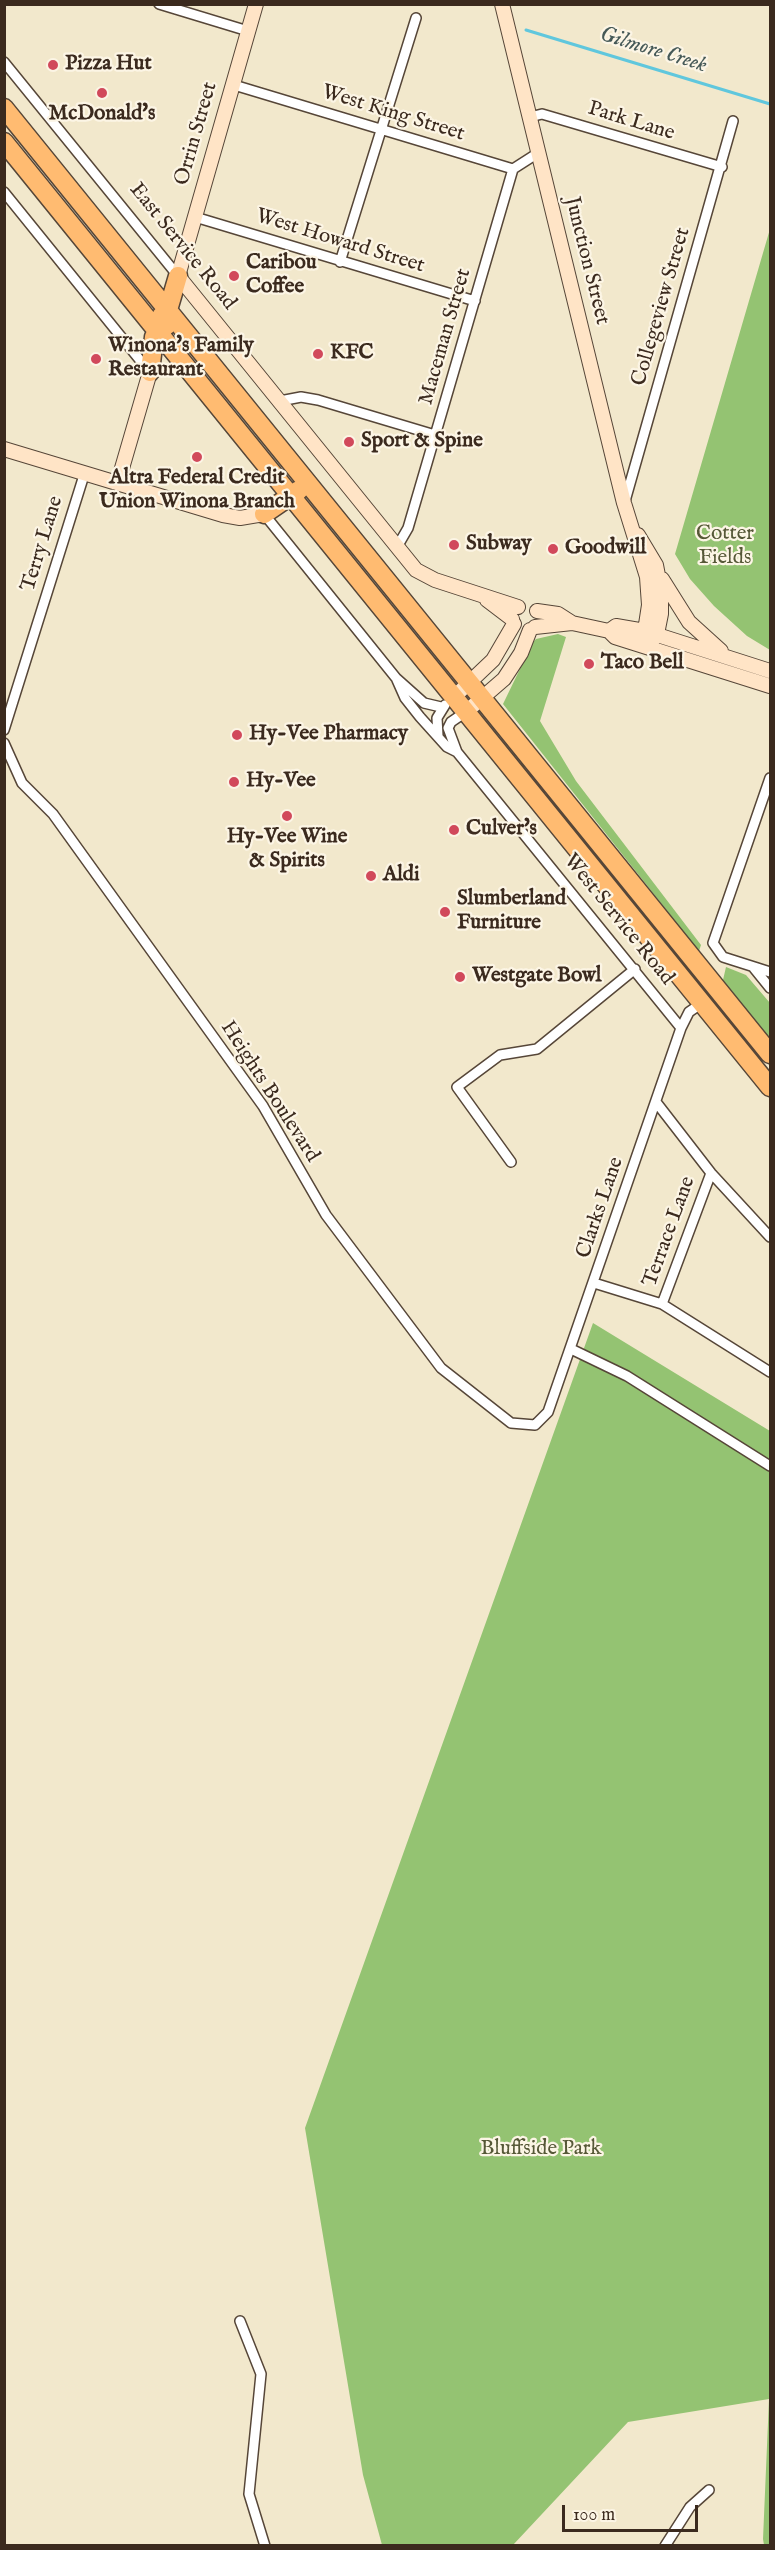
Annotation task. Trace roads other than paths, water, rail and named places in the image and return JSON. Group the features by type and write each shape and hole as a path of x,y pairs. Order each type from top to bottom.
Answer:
{"highway":[{"path":"5,109 771,1054"},
{"path":"4,141 290,494 447,702 467,711 771,1087"},
{"path":"142,278 164,287 178,276"},
{"path":"138,307 158,315 168,310 178,276"},
{"path":"150,372 152,344 158,331 168,325 188,335"},
{"path":"150,372 164,356 179,358"},
{"path":"271,471 289,480 302,476"},
{"path":"264,514 290,494 304,489 315,492"},
{"path":"264,514 303,511"},
{"path":"702,1003 721,1002 735,1010"}],"street":[{"path":"159,4 248,31"},
{"name":"Orrin Street","path":"178,276 256,4"},
{"name":"Junction Street","path":"502,4 624,503 649,592 651,632"},
{"path":"340,262 416,18"},
{"name":"East Service Road","path":"4,62 421,574 484,596 492,605 514,617"},
{"name":"West King Street","path":"234,84 513,169"},
{"name":"Park Lane","path":"531,117 542,114 722,167"},
{"name":"Collegeview Street","path":"624,503 722,167 733,121"},
{"path":"513,169 538,153"},
{"name":"Maceman Street","path":"397,547 408,528 513,169"},
{"path":"4,192 150,372 118,482"},
{"name":"West Howard Street","path":"195,217 475,302"},
{"path":"280,401 302,397 318,400 435,435"},
{"path":"4,449 233,517 253,517 264,514"},
{"name":"Terry Lane","path":"4,730 85,472"},
{"name":"West Service Road","path":"264,514 396,678 424,703 447,702"},
{"name":"Junction Street","path":"632,526 650,552 656,568 662,604 648,647"},
{"path":"656,568 689,622 730,658"},
{"path":"438,736 436,722 447,702 470,684 493,660 514,617 531,605 537,611 539,620 512,668 467,711"},
{"path":"537,611 558,614 573,623 609,631 615,637 771,686"},
{"path":"514,617 518,629 573,623"},
{"path":"609,631 616,626 651,632 771,671"},
{"name":"West Service Road","path":"396,678 405,698 447,747 457,752"},
{"name":"West Service Road","path":"467,711 451,722 448,728 457,752 681,1028"},
{"name":"Heights Boulevard","path":"4,743 22,783 53,814 137,930 263,1106 326,1215 441,1368 511,1422 535,1425"},
{"path":"771,778 713,943 723,957 771,972"},
{"path":"752,966 771,988"},
{"path":"511,1161 457,1087 500,1054 537,1049 635,969"},
{"name":"Clarks Lane","path":"535,1425 548,1412 681,1028 689,1012 702,1003"},
{"path":"656,1102 711,1173 771,1237"},
{"name":"Terrace Lane","path":"662,1304 711,1173"},
{"path":"594,1283 662,1304 771,1372"},
{"path":"571,1349 627,1376 771,1466"},
{"path":"240,2321 261,2374 249,2494 265,2546"},
{"path":"665,2546 690,2508 709,2490"}],"waterway":[{"name":"Gilmore Creek","path":"526,30 770,104"}],"place":[{"name":"Pizza Hut","path":"53,65"},
{"name":"McDonald's","path":"102,93"},
{"name":"Caribou Coffee","path":"234,276"},
{"name":"KFC","path":"318,354"},
{"name":"Winona's Family Restaurant","path":"96,359"},
{"name":"Sport & Spine","path":"349,442"},
{"name":"Altra Federal Credit Union Winona Branch","path":"197,457"},
{"name":"Subway","path":"454,545"},
{"name":"Goodwill","path":"553,549"},
{"name":"Taco Bell","path":"589,664"},
{"name":"Hy-Vee Pharmacy","path":"237,735"},
{"name":"Hy-Vee","path":"234,782"},
{"name":"Hy-Vee Wine & Spirits","path":"287,816"},
{"name":"Culver's","path":"454,830"},
{"name":"Aldi","path":"371,876"},
{"name":"Slumberland Furniture","path":"445,912"},
{"name":"Westgate Bowl","path":"460,977"}],"park label":[{"name":"Cotter Fields","path":"725,547"},
{"name":"Bluffside Park","path":"541,2150"}]}
